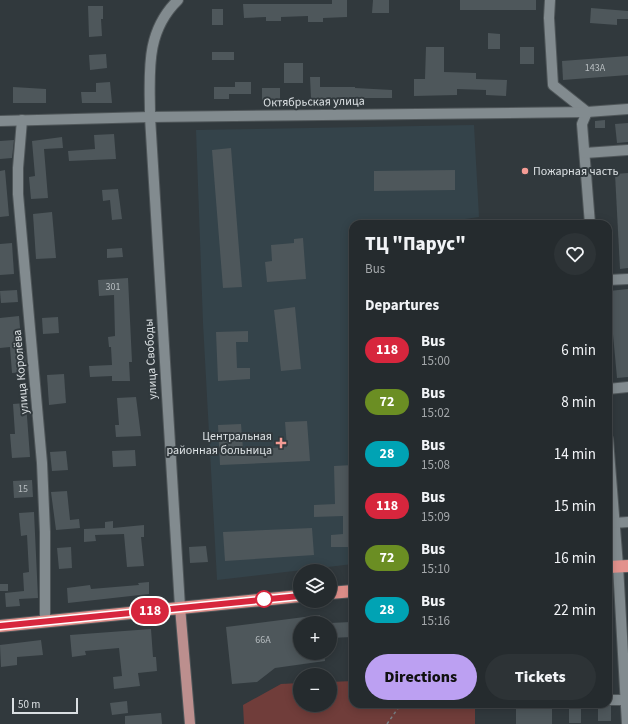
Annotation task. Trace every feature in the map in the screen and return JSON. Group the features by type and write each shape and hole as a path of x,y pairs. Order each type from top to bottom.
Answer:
{"highway":[{"path":"337,592 349,591"},
{"path":"0,626 293,597"}],"main road":[{"name":"улица Свободы","path":"180,607 190,724"}],"street":[{"name":"улица Свободы","path":"178,0 167,11 157,30 150,58 150,117 180,607"},
{"path":"550,0 549,18 553,85 587,112 582,124 590,220"},
{"name":"Октябрьская улица","path":"0,121 150,117 587,112 628,109"},
{"name":"улица Королёва","path":"22,120 18,168 18,194 42,463 45,532 45,622"},
{"path":"585,153 628,150"},
{"path":"612,280 628,279"},
{"path":"612,389 628,387"},
{"path":"612,495 618,566 627,724"},
{"path":"614,523 628,522"},
{"path":"612,700 626,700"}],"path":[{"path":"387,724 398,708"}],"shaded area":[{"name":"Центральная районная больница","path":"474,125 479,217 458,220 349,220 349,564 337,566 337,564 293,564 293,571 217,580 203,323 196,130"},
{"path":"349,681 349,708 475,708 475,724 244,724 243,705 281,684 293,683 293,712 337,712 337,682"}],"building":[{"path":"332,0 347,0 347,17 323,18 323,22 308,22 308,16 281,17 281,21 266,21 266,17 244,18 243,4 332,4"},
{"path":"373,0 389,0 389,13 372,13"},
{"path":"460,0 536,0 536,10 460,10"},
{"path":"88,6 103,6 103,19 101,19 102,36 89,37"},
{"path":"591,8 628,11 628,19 617,19 617,25 590,23"},
{"path":"212,9 223,9 223,25 212,25"},
{"path":"488,33 500,34 500,49 488,49"},
{"path":"426,47 444,47 444,72 476,73 476,79 507,80 506,96 486,95 486,90 457,89 457,95 414,96 414,79 425,79"},
{"path":"520,47 534,47 534,64 520,64"},
{"path":"212,52 234,52 234,60 212,60"},
{"path":"106,54 107,68 90,70 89,55"},
{"path":"628,56 628,75 563,80 562,61"},
{"path":"284,63 303,63 303,83 284,83"},
{"path":"310,77 320,77 320,87 355,87 392,90 392,98 311,98"},
{"path":"110,82 112,103 82,103 81,92 96,92 96,83"},
{"path":"235,82 251,82 251,94 229,94 229,99 214,99 214,87 235,87"},
{"path":"13,87 46,89 46,103 13,103"},
{"path":"262,88 280,88 280,101 262,101"},
{"path":"605,120 605,128 595,128 595,121"},
{"path":"628,123 628,142 617,143 615,124"},
{"path":"114,134 116,159 69,161 68,151 95,149 94,135"},
{"path":"62,137 63,148 44,149 48,198 31,199 29,177 35,176 32,141"},
{"path":"14,140 12,158 0,159 0,141"},
{"path":"231,148 242,287 223,288 212,150"},
{"path":"5,170 9,216 0,217 0,171"},
{"path":"455,170 455,190 374,191 374,171"},
{"path":"628,173 628,268 620,269 615,174"},
{"path":"118,189 122,219 112,220 110,200 103,201 102,190"},
{"path":"52,212 56,258 36,259 33,214"},
{"path":"303,238 306,279 267,282 265,262 272,261 271,245 294,243 294,239"},
{"path":"12,243 14,274 0,275 0,244"},
{"path":"122,248 123,257 107,258 107,249"},
{"path":"128,278 132,362 129,362 130,381 112,381 112,376 90,377 89,366 112,365 111,347 109,347 108,337 115,336 114,295 99,296 98,280"},
{"path":"628,289 628,377 617,378 612,324 612,291"},
{"path":"17,290 18,302 1,303 0,291"},
{"path":"295,307 301,369 281,371 274,310"},
{"path":"19,316 22,351 25,351 26,372 12,373 10,347 0,348 0,318"},
{"path":"58,317 59,333 43,334 42,318"},
{"path":"248,331 248,342 236,342 237,368 250,368 250,379 218,381 216,332"},
{"path":"64,374 66,403 49,405 47,375"},
{"path":"136,397 141,436 116,437 115,425 119,425 117,398"},
{"path":"26,403 30,457 12,458 10,434 15,434 13,404"},
{"path":"307,421 310,461 220,465 218,425 241,424 243,450 287,447 285,422"},
{"path":"135,450 136,466 113,467 112,451"},
{"path":"66,451 68,470 52,471 50,452"},
{"path":"349,465 349,547 331,547 331,535 343,534 343,516 314,517 314,505 335,504 334,466"},
{"path":"32,480 33,497 14,498 13,481"},
{"path":"67,491 70,520 79,519 80,528 56,530 51,492"},
{"path":"34,512 38,598 19,599 20,606 6,607 5,593 24,591 23,573 29,572 27,535 21,536 19,513"},
{"path":"113,521 113,528 144,525 144,537 141,537 144,566 127,567 124,534 95,535 96,541 84,542 84,529 105,528 105,522"},
{"path":"312,528 314,555 225,561 223,532"},
{"path":"206,546 208,562 190,563 189,547"},
{"path":"71,547 72,568 59,569 57,548"},
{"path":"149,582 149,594 68,603 67,588 90,585 91,589 139,585 138,583"},
{"path":"0,584 8,584 8,591 0,591"},
{"path":"293,618 293,660 325,661 275,668 257,682 232,684 226,627"},
{"path":"349,622 349,637 337,638 337,623"},
{"path":"151,629 153,657 156,657 157,671 138,673 140,686 114,689 113,677 122,676 119,648 85,651 86,655 72,657 70,635"},
{"path":"41,640 43,655 17,657 17,665 1,667 0,645"},
{"path":"127,701 128,713 112,715 110,703"},
{"path":"516,708 552,708 552,724 516,724"},
{"path":"569,708 581,708 581,723 569,723"},
{"path":"598,708 611,708 611,721 598,721"},
{"path":"161,713 162,724 125,724 125,716"}],"bus line":[{"name":"118","path":"0,626 293,597"}],"place":[{"name":"Пожарная часть","path":"525,171"},
{"name":"Центральная районная больница","path":"281,443"}]}
